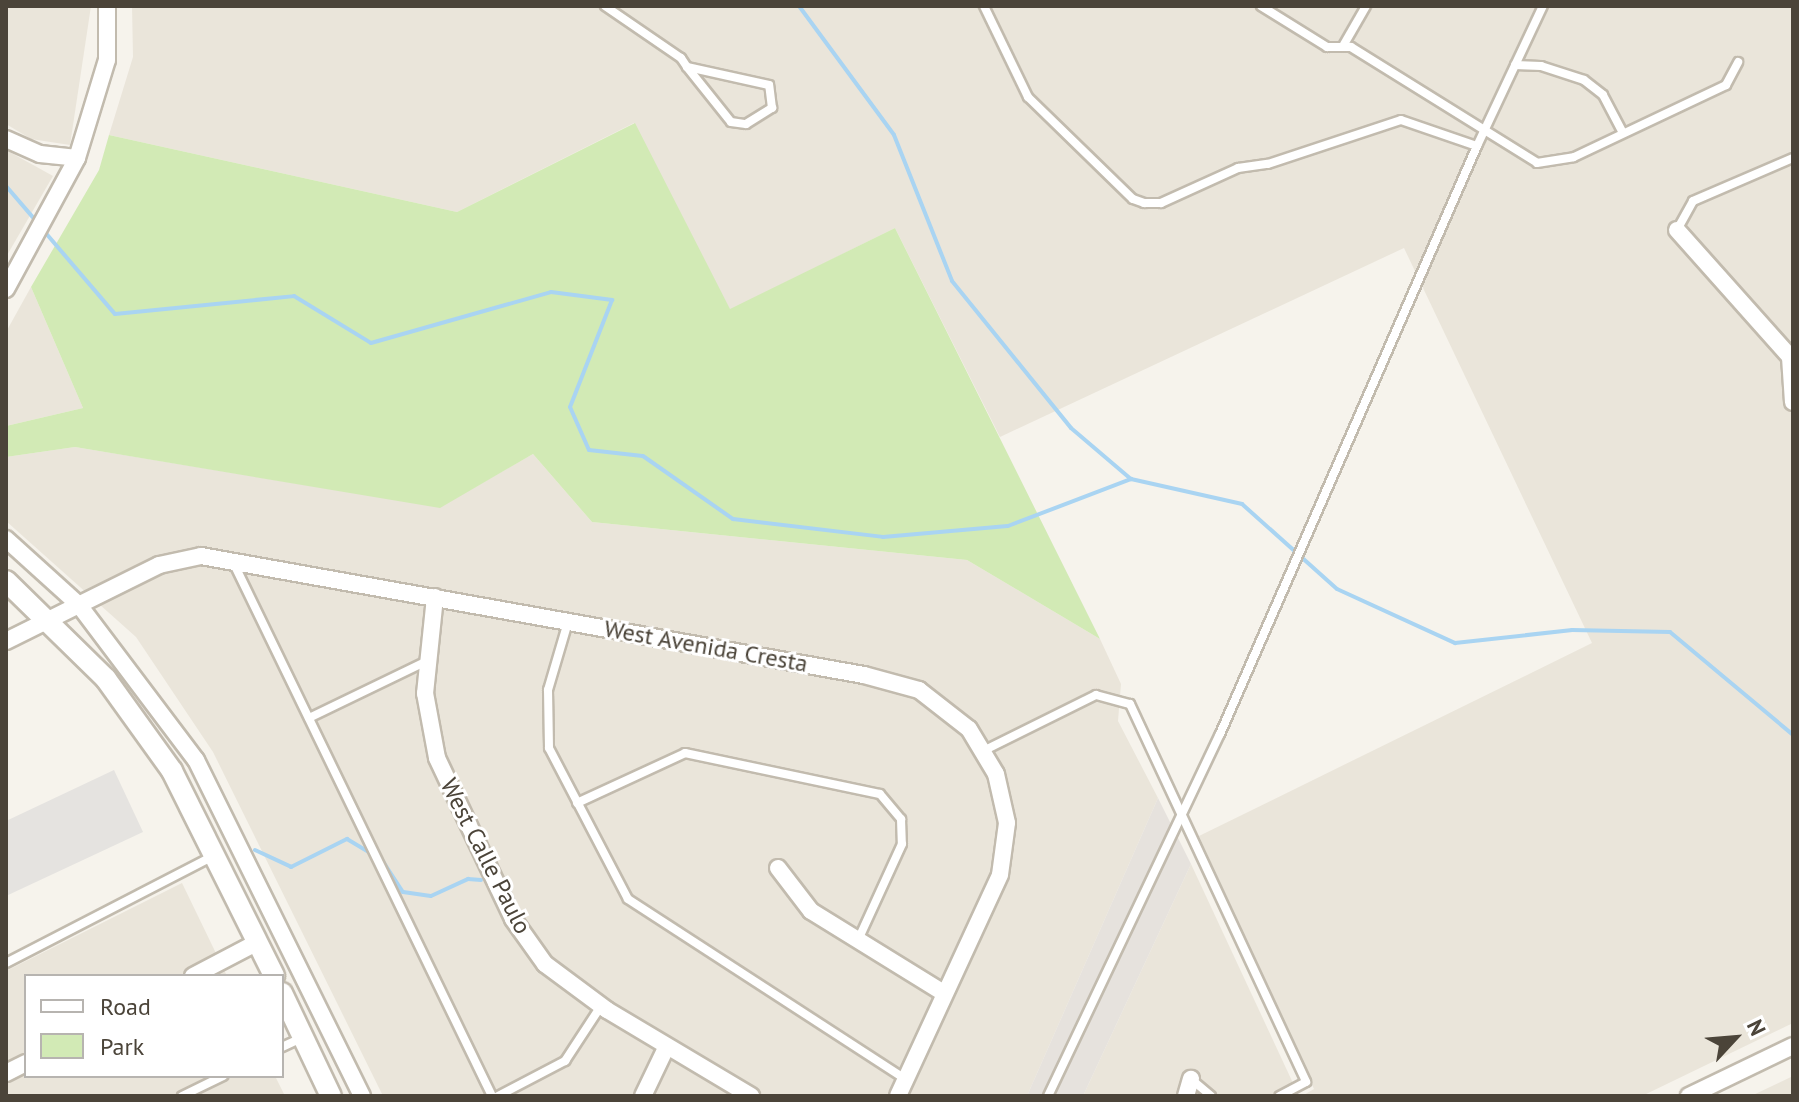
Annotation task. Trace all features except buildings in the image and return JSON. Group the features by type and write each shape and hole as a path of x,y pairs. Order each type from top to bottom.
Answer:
{"street":[{"path":"6,289 77,158 107,60 107,6"},
{"path":"6,139 40,154 77,158"},
{"path":"1677,230 1790,357 1793,402"},
{"path":"6,539 79,605 183,740 209,781 362,1096"},
{"name":"West Avenida Cresta","path":"6,641 159,565 201,556 864,675 919,690 969,729 996,774 1007,823 1000,875 898,1096"},
{"path":"6,581 106,679 149,738 215,855 273,974"},
{"name":"West Calle Paulo","path":"435,597 425,693 437,758 513,919 545,964 601,1006 751,1096"},
{"path":"778,868 811,911 944,993"},
{"path":"197,974 258,942"},
{"path":"284,997 331,1096"},
{"path":"643,1096 667,1046"},
{"path":"1689,1096 1793,1046"},
{"path":"6,1073 24,1064"},
{"path":"1186,1096 1191,1079"}],"lane":[{"path":"605,6 687,67 731,122 746,124 772,108 769,85 687,67"},
{"path":"984,6 1028,97 1133,199 1144,203 1161,203 1238,168 1268,164 1401,120 1477,146"},
{"path":"1261,6 1327,47 1343,46 1487,127 1518,155 1537,163 1574,157 1726,85 1738,62"},
{"path":"1343,46 1366,6"},
{"path":"1048,1096 1180,816 1477,146 1543,6"},
{"path":"1515,65 1541,66 1584,80 1603,95 1623,133"},
{"path":"1677,230 1693,201 1793,158"},
{"path":"232,560 495,1096 565,1061 601,1006"},
{"path":"568,622 548,690 549,748 628,899 905,1079"},
{"path":"309,718 428,660"},
{"path":"982,752 1096,695 1130,704 1306,1082 1280,1096"},
{"path":"577,803 685,753 880,794 901,819 902,844 858,940"},
{"path":"6,963 215,855"},
{"path":"284,1046 303,1037"},
{"path":"182,1096 219,1078"},
{"path":"1191,1079 1211,1096"}],"shaded area":[{"path":"6,6 91,6 70,145 31,139 6,124"},
{"path":"132,6 1793,6 1793,1023 1642,1096 1302,1096 1314,1089 1199,836 1592,643 1404,248 1000,437 895,228 730,310 634,123 457,212 109,135 133,57"},
{"path":"6,150 53,176 6,257"},
{"path":"31,287 83,408 6,426 6,332"},
{"path":"75,447 440,507 533,454 592,522 967,560 1100,639 1121,684 1118,721 1158,798 1027,1096 383,1096 213,752 136,637 6,521 6,457"},
{"path":"114,770 143,832 6,896 6,821"},
{"path":"1158,798 1191,864 1083,1096 1027,1096"},
{"path":"1191,864 1299,1096 1083,1096"},
{"path":"182,883 226,974 24,974 24,1078 276,1078 285,1096 6,1096 6,971"},
{"path":"1793,1076 1793,1096 1751,1096"}],"green space":[{"path":"635,123 730,309 895,228 1100,639 967,560 592,522 533,454 440,508 75,447 6,457 6,426 83,408 31,287 99,170 109,135 457,212"}],"waterway":[{"path":"799,6 894,135 952,281 1071,428 1131,479"},
{"path":"6,186 36,221"},
{"path":"44,231 115,314 294,296 371,343 551,292 612,300 570,407 589,450 643,456 733,519 883,537 1008,526 1131,479 1242,504 1337,589 1455,643 1572,630 1670,632 1793,735"},
{"path":"255,850 291,867 347,839 382,860 403,892 431,896 468,879 481,880"}]}
